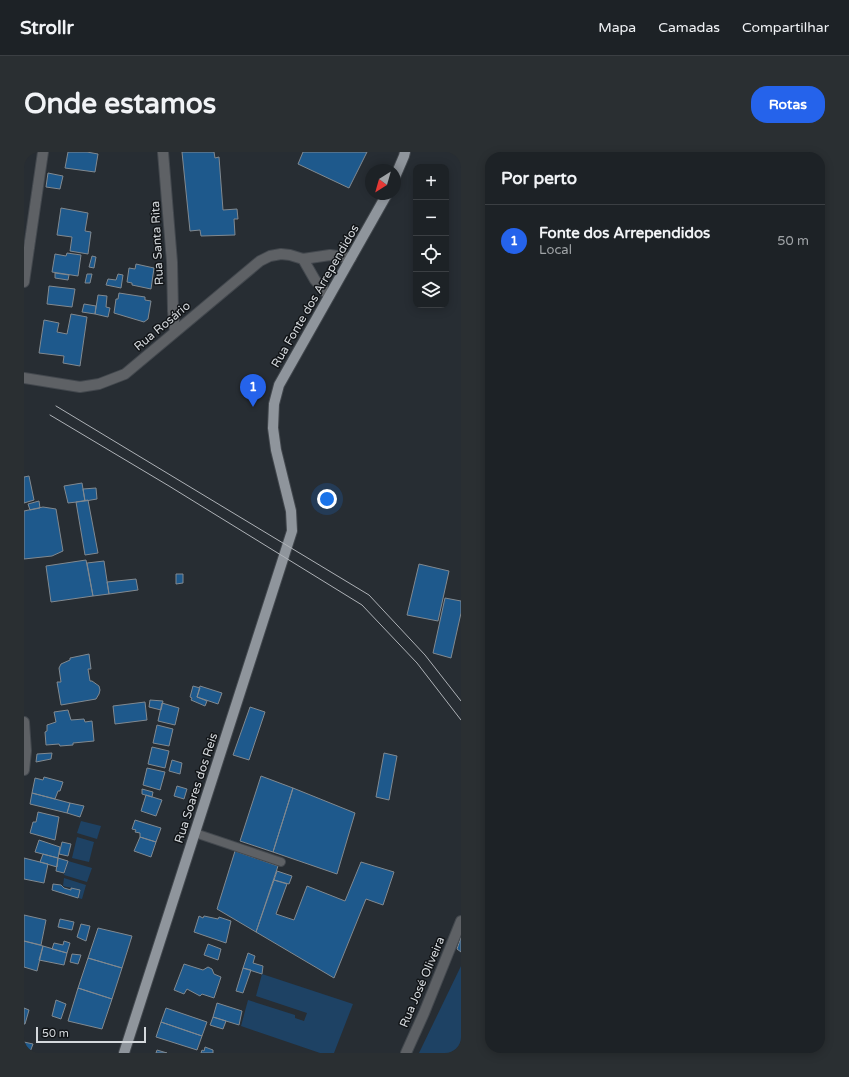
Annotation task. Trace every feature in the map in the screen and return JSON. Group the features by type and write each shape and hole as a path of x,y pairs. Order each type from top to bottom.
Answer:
{"main road":[{"path":"399,164 403,153"},
{"name":"Rua Fonte dos Arrependidos","path":"292,531 291,511 275,443 273,428 274,404 279,385 384,200"},
{"name":"Rua Soares dos Reis","path":"124,1053 292,531"}],"street":[{"path":"24,282 43,152"},
{"name":"Rua Santa Rita","path":"164,152 172,255 175,332"},
{"name":"Rua Rosário","path":"24,378 80,387 99,384 125,374 260,261 270,256 281,254 303,259 330,255 351,258"},
{"path":"303,259 315,280 329,296"},
{"path":"24,722 26,751 24,770"},
{"name":"Rua José Oliveira","path":"406,1053 424,1013 461,921"}],"lane":[{"path":"195,833 281,862"}],"shaded area":[{"path":"81,821 101,826 97,839 77,833"},
{"path":"77,837 94,842 89,862 72,858"},
{"path":"68,861 92,868 87,882 64,875"},
{"path":"64,878 86,885 82,899 78,898 80,890 63,886"},
{"path":"461,966 461,1053 419,1053"},
{"path":"262,974 353,1004 334,1053 320,1053 241,1026 248,1000 295,1015 295,1018 304,1021 307,1013 256,996"}],"building":[{"path":"68,152 87,152 98,154 95,172 65,168"},
{"path":"182,152 214,152 215,158 219,157 223,210 237,209 238,219 234,219 235,235 201,236 200,230 190,231"},
{"path":"303,152 367,152 349,188 298,164"},
{"path":"48,173 63,176 60,189 46,187"},
{"path":"61,208 88,213 85,231 91,232 88,254 70,251 72,237 57,235"},
{"path":"67,253 81,255 78,276 52,272 55,254 66,256"},
{"path":"92,256 96,257 94,268 89,267"},
{"path":"136,264 154,268 151,289 132,285 132,283 127,282 129,268 135,269"},
{"path":"55,273 69,275 68,280 55,278"},
{"path":"87,274 92,274 90,283 85,283"},
{"path":"118,274 123,275 121,288 106,285 108,279 116,280"},
{"path":"49,286 75,289 72,307 47,304"},
{"path":"119,293 145,297 145,300 151,301 148,319 144,322 114,313 116,299 118,299"},
{"path":"98,295 107,296 106,307 110,308 108,317 95,314"},
{"path":"84,304 96,306 95,314 82,312"},
{"path":"71,314 87,317 80,366 63,363 64,356 39,353 44,320 59,323 57,332 67,334"},
{"path":"29,476 34,500 24,503 24,477"},
{"path":"82,483 85,501 68,503 64,486"},
{"path":"96,488 97,499 85,501 83,489"},
{"path":"88,500 98,553 85,555 76,502"},
{"path":"39,501 40,508 30,510 28,504"},
{"path":"43,507 56,509 63,551 52,556 24,559 24,511"},
{"path":"86,560 93,596 51,602 46,566"},
{"path":"104,561 109,594 93,596 87,563"},
{"path":"419,564 449,571 438,621 407,615"},
{"path":"176,574 183,574 183,583 176,584"},
{"path":"136,579 138,590 109,594 107,582"},
{"path":"445,598 461,601 461,613 451,658 433,653"},
{"path":"89,654 91,669 88,669 90,681 99,686 99,694 96,699 61,705 57,682 61,682 59,668 61,664 70,660 70,658"},
{"path":"193,686 200,688 197,697 207,701 205,706 191,700 192,698 190,697"},
{"path":"200,686 222,693 218,704 197,697"},
{"path":"150,700 163,701 161,710 149,707"},
{"path":"145,702 147,720 115,724 113,706"},
{"path":"162,703 179,708 175,725 158,721"},
{"path":"250,707 265,712 249,760 233,755"},
{"path":"68,710 71,720 84,719 85,722 92,721 94,741 73,743 73,745 46,745 45,732 47,731 47,725 56,722 54,712"},
{"path":"157,725 173,729 169,746 153,743"},
{"path":"152,747 169,751 165,768 148,764"},
{"path":"52,753 51,759 36,762 37,754"},
{"path":"384,753 397,756 389,800 376,797"},
{"path":"172,760 182,763 180,774 169,771"},
{"path":"147,768 165,772 160,790 143,785"},
{"path":"261,776 293,788 273,852 240,841"},
{"path":"44,777 63,782 55,799 32,793 35,778 43,780"},
{"path":"177,786 187,789 184,799 174,796"},
{"path":"293,788 355,813 337,874 273,852"},
{"path":"142,789 153,792 152,797 142,794"},
{"path":"32,793 70,803 67,813 30,804"},
{"path":"146,795 162,800 156,816 141,811"},
{"path":"70,803 84,806 80,817 67,813"},
{"path":"38,812 59,817 55,840 30,833 33,822 36,822"},
{"path":"135,820 161,828 156,842 140,837 140,833 135,832 136,830 132,829"},
{"path":"140,837 156,842 151,857 134,851"},
{"path":"39,840 60,847 58,858 35,852"},
{"path":"62,842 71,844 68,856 59,854"},
{"path":"235,851 278,866 256,932 217,909"},
{"path":"43,854 58,858 57,867 40,862"},
{"path":"24,858 48,864 44,883 24,879"},
{"path":"58,858 68,861 64,873 56,871"},
{"path":"361,862 394,872 383,905 366,899 334,978 256,932 274,880 287,884 276,914 294,920 307,886 345,901"},
{"path":"277,871 292,876 289,884 274,880"},
{"path":"53,884 61,885 64,888 71,890 71,888 80,890 78,898 52,890"},
{"path":"24,915 46,920 41,945 24,941"},
{"path":"199,916 203,918 204,916 218,919 219,917 231,921 226,943 194,932"},
{"path":"60,919 74,922 72,930 58,927"},
{"path":"81,924 90,926 86,941 77,937"},
{"path":"98,928 132,936 122,968 88,958"},
{"path":"461,937 461,952 457,949"},
{"path":"24,941 43,946 37,971 24,967"},
{"path":"64,941 70,943 67,953 52,949 54,943 63,945"},
{"path":"208,944 221,949 218,960 204,955"},
{"path":"43,946 67,953 64,965 39,960"},
{"path":"248,953 255,956 253,963 263,966 262,974 243,968"},
{"path":"72,954 81,955 78,964 70,962"},
{"path":"88,958 122,968 112,999 78,988"},
{"path":"184,964 203,970 208,967 212,969 214,974 221,977 214,998 202,994 200,996 187,989 184,994 174,990"},
{"path":"243,968 251,970 243,993 236,991"},
{"path":"78,988 112,999 102,1029 68,1021"},
{"path":"56,1000 66,1004 61,1019 52,1016"},
{"path":"217,1003 242,1011 239,1025 213,1017"},
{"path":"24,1008 29,1010 25,1024 24,1024"},
{"path":"166,1008 207,1022 202,1036 161,1022"},
{"path":"213,1017 226,1021 223,1029 210,1025"},
{"path":"161,1022 202,1036 197,1050 156,1037"},
{"path":"24,1042 33,1044 30,1052 25,1051 24,1053"},
{"path":"205,1047 213,1050 213,1053 201,1053 202,1050 204,1051"},
{"path":"157,1050 167,1053 156,1053"}],"tram line":[{"path":"56,406 369,595 425,655 461,701"},
{"path":"50,415 169,486 362,605 417,663 461,720"}],"place":[{"name":"Fonte dos Arrependidos","path":"253,407"}]}
